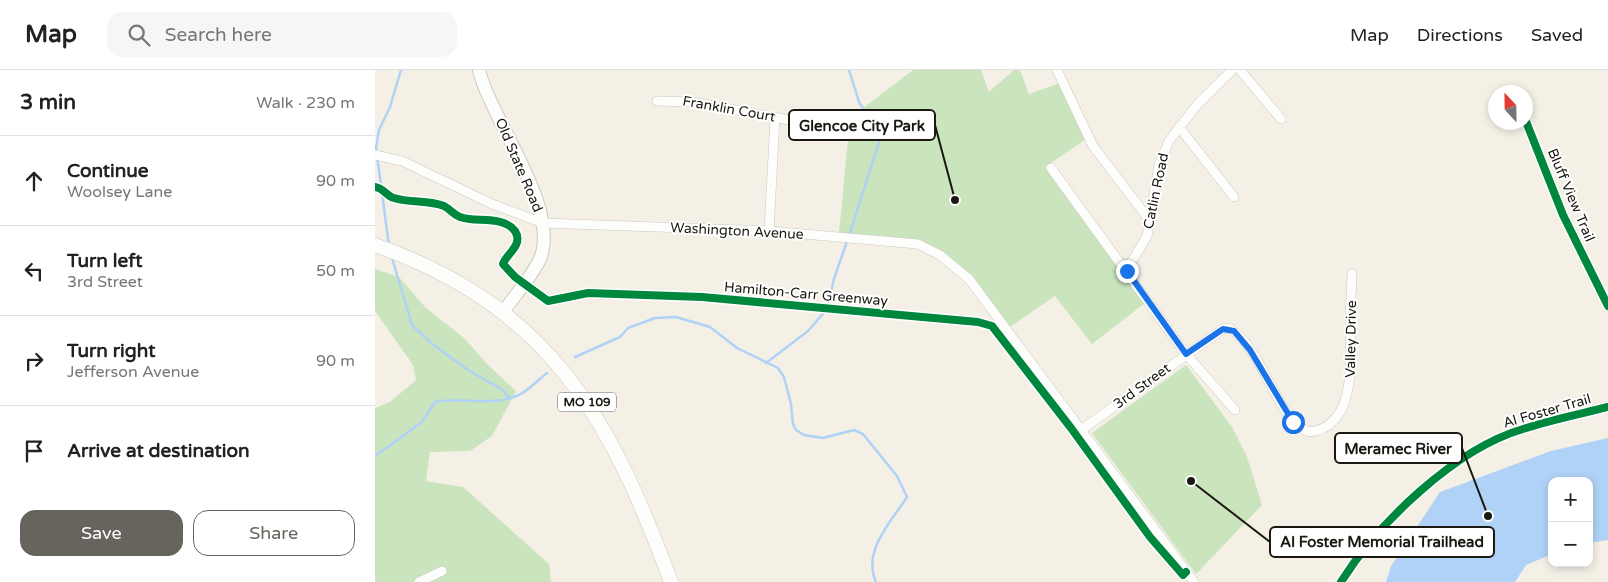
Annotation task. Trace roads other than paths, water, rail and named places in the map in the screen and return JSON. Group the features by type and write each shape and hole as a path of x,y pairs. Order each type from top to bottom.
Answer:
{"main road":[{"name":"MO 109","path":"375,245 437,270 503,312 531,336 559,366 600,421 624,465 671,582"}],"street":[{"name":"Old State Road","path":"479,70 533,193 543,223 544,239 539,260 503,312"},
{"path":"1057,70 1093,146 1151,222"},
{"name":"Catlin Road","path":"1127,271 1147,236 1151,222 1159,165 1169,141 1197,104 1232,70"},
{"path":"1240,70 1281,119"},
{"name":"Franklin Court","path":"657,101 693,102 800,122"},
{"path":"769,231 775,118"},
{"path":"1179,127 1234,197"},
{"name":"Washington Avenue","path":"375,155 402,161 492,204 543,223 769,231 918,244 930,248 969,279 1081,430"},
{"path":"1051,168 1186,354 1235,410"},
{"name":"Valley Drive","path":"1229,328 1250,350 1293,422 1309,432 1326,428 1339,412 1351,378 1352,274"},
{"name":"3rd Street","path":"1081,430 1186,354 1223,329 1229,328"},
{"path":"1081,430 1193,582"},
{"path":"419,582 442,571"}],"water":[{"path":"1608,438 1608,540 1593,542 1593,477 1548,477 1548,556 1526,565 1515,582 1386,582 1391,566 1440,492 1551,451"}],"waterway":[{"path":"389,246 376,148 379,130 390,107 401,70"},
{"path":"849,70 859,102 881,136 849,236"},
{"path":"766,363 808,331 827,309 834,279 847,241"},
{"path":"392,258 412,325 431,343 468,370 503,390 508,397"},
{"path":"575,357 620,337 628,328 655,318 676,317 710,327 737,348 778,368 784,377 791,404 793,424 796,430 804,435 823,438 854,430 863,434 897,476 907,497 886,527 875,548 873,570 876,582"},
{"path":"375,456 422,422 435,402 509,399 523,393 547,373"}],"place":[{"name":"Glencoe City Park","path":"955,200"},
{"name":"Al Foster Memorial Trailhead","path":"1191,481"},
{"name":"Meramec River","path":"1488,516"}]}
